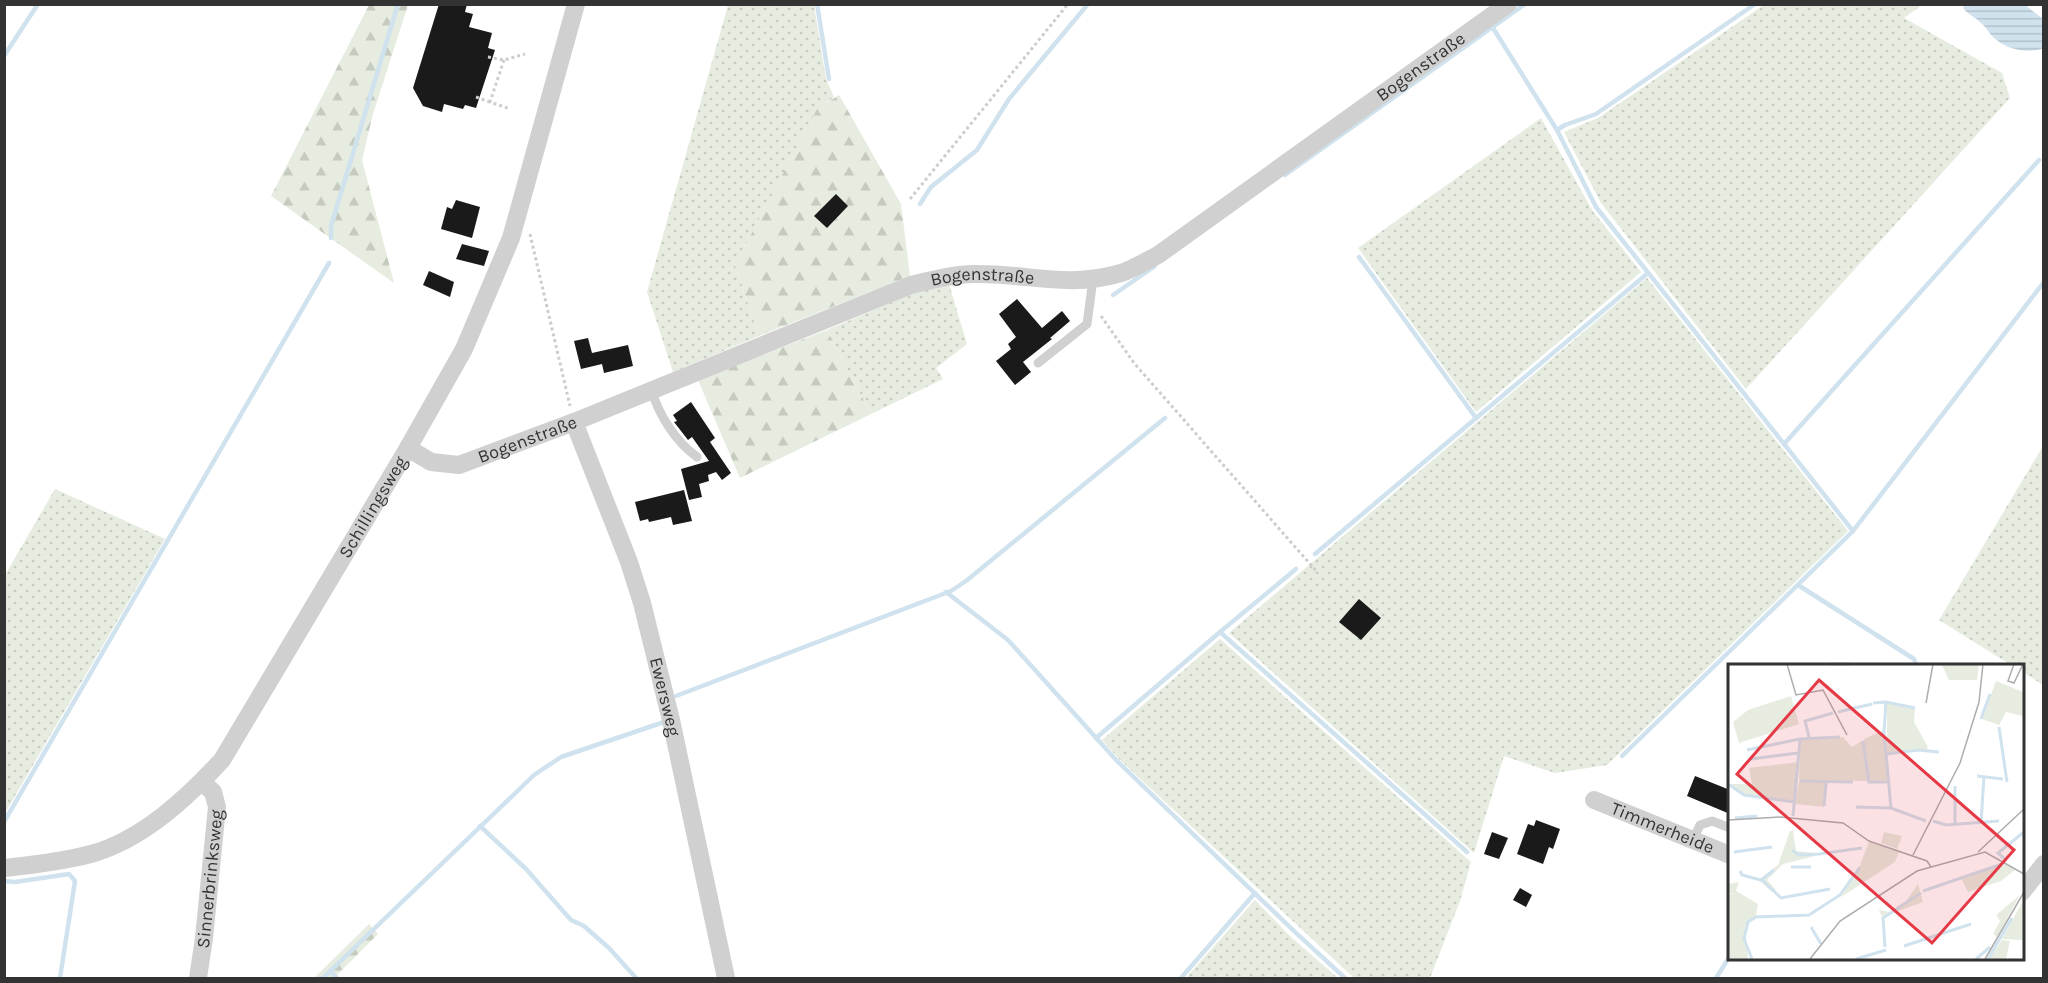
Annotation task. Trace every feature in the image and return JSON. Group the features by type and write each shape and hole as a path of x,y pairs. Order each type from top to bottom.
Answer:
{"street":[{"name":"Schillingsweg","path":"4,868 92,853 127,838 161,817 202,782 222,760 408,448 464,349 511,238 576,4"},
{"name":"Bogenstraße","path":"408,448 431,462 459,465 574,422 911,285 944,277 975,274 1070,282 1123,273 1158,255 1508,4"},
{"name":"Ewersweg","path":"574,422 629,562 642,603 671,720 726,978"},
{"name":"Sinnerbrinksweg","path":"198,978 217,807 213,792 202,782"},
{"name":"Timmerheide","path":"1594,800 1728,854"},
{"path":"2024,889 2043,864"}],"lane":[{"path":"1038,363 1087,324 1093,279"},
{"path":"651,390 657,407 685,448 697,457"},
{"path":"1693,840 1700,825 1712,821 1728,827"}],"path":[{"path":"910,199 1068,4"},
{"path":"488,57 504,60 525,54"},
{"path":"490,102 504,60"},
{"path":"476,98 510,109"},
{"path":"518,211 526,216 574,422"},
{"path":"1090,298 1134,363 1318,573"}],"green space":[{"path":"369,5 408,5 373,114 362,160 394,283 271,196"},
{"path":"728,5 814,5 826,79 834,97 817,110 735,265 759,336 673,372 647,292"},
{"path":"1764,5 1922,5 1904,18 2002,73 2010,98 1746,389 1601,203 1564,132 1598,118"},
{"path":"839,95 901,204 910,276 759,336 735,265 817,109"},
{"path":"1541,118 1592,210 1641,272 1476,412 1358,248"},
{"path":"1647,278 1848,531 1607,765 1555,773 1504,756 1474,853 1229,633"},
{"path":"949,284 967,344 936,368 943,379 871,414 827,330 916,292"},
{"path":"827,330 871,414 740,478 698,380"},
{"path":"2043,446 2043,685 2024,673 2024,664 2009,664 1939,620"},
{"path":"55,489 165,539 5,813 5,575"},
{"path":"1220,639 1471,862 1460,901 1430,978 1354,978 1119,759 1102,740"},
{"path":"1255,900 1292,938 1338,978 1186,978"},
{"path":"369,924 378,934 334,978 314,978"}],"water":[{"path":"1965,5 2025,5 2043,19 2042,49 2029,51 2004,45 1963,8"}],"building":[{"path":"439,4 467,4 465,12 473,14 469,27 492,33 488,48 495,50 476,108 465,105 463,109 444,104 442,112 423,106 413,88"},
{"path":"836,194 848,206 827,228 814,216"},
{"path":"456,200 480,207 472,238 441,229 447,207 452,209"},
{"path":"462,244 489,251 484,266 456,259"},
{"path":"429,271 454,282 450,297 423,285"},
{"path":"1017,299 1042,328 1062,311 1070,321 1023,362 1031,372 1015,385 996,361 1011,349 1008,344 1016,337 999,314"},
{"path":"588,338 592,353 628,345 633,366 604,373 602,364 581,369 574,341"},
{"path":"691,402 715,438 710,442 731,473 722,480 716,472 708,475 709,481 699,484 702,497 689,500 681,469 709,461 692,437 688,440 674,422 677,421 673,415"},
{"path":"684,490 692,521 673,525 671,517 649,522 648,519 640,521 635,502"},
{"path":"1359,599 1381,618 1361,640 1339,622"},
{"path":"1695,776 1728,789 1728,813 1687,796"},
{"path":"1536,820 1560,829 1553,849 1549,847 1543,864 1517,854 1528,824 1534,826"},
{"path":"1492,832 1508,838 1499,859 1484,854"},
{"path":"1520,888 1532,895 1526,907 1513,900"}],"waterway":[{"path":"4,56 38,4"},
{"path":"331,238 331,226 398,4"},
{"path":"817,4 829,79"},
{"path":"920,204 931,187 977,150 1009,99 1088,4"},
{"path":"1285,175 1525,4"},
{"path":"1557,130 1596,114 1755,4"},
{"path":"1493,28 1557,130 1596,207 1853,531"},
{"path":"1784,444 2039,160"},
{"path":"1359,257 1476,418"},
{"path":"4,822 329,263"},
{"path":"1113,295 1155,266"},
{"path":"1315,554 1648,273"},
{"path":"1622,756 1853,531 2044,282"},
{"path":"676,696 951,591 1165,418"},
{"path":"1220,632 1296,569"},
{"path":"1798,585 1914,659 1916,664"},
{"path":"946,592 1008,640 1117,761 1345,978"},
{"path":"1096,738 1220,632 1467,852"},
{"path":"323,978 534,775 561,757 664,722"},
{"path":"480,826 526,869 571,920 584,926 609,948 636,978"},
{"path":"4,881 15,882 69,874 75,881 60,978"},
{"path":"1181,978 1255,893"},
{"path":"1716,978 1728,959"},
{"path":"330,971 337,978"}]}
